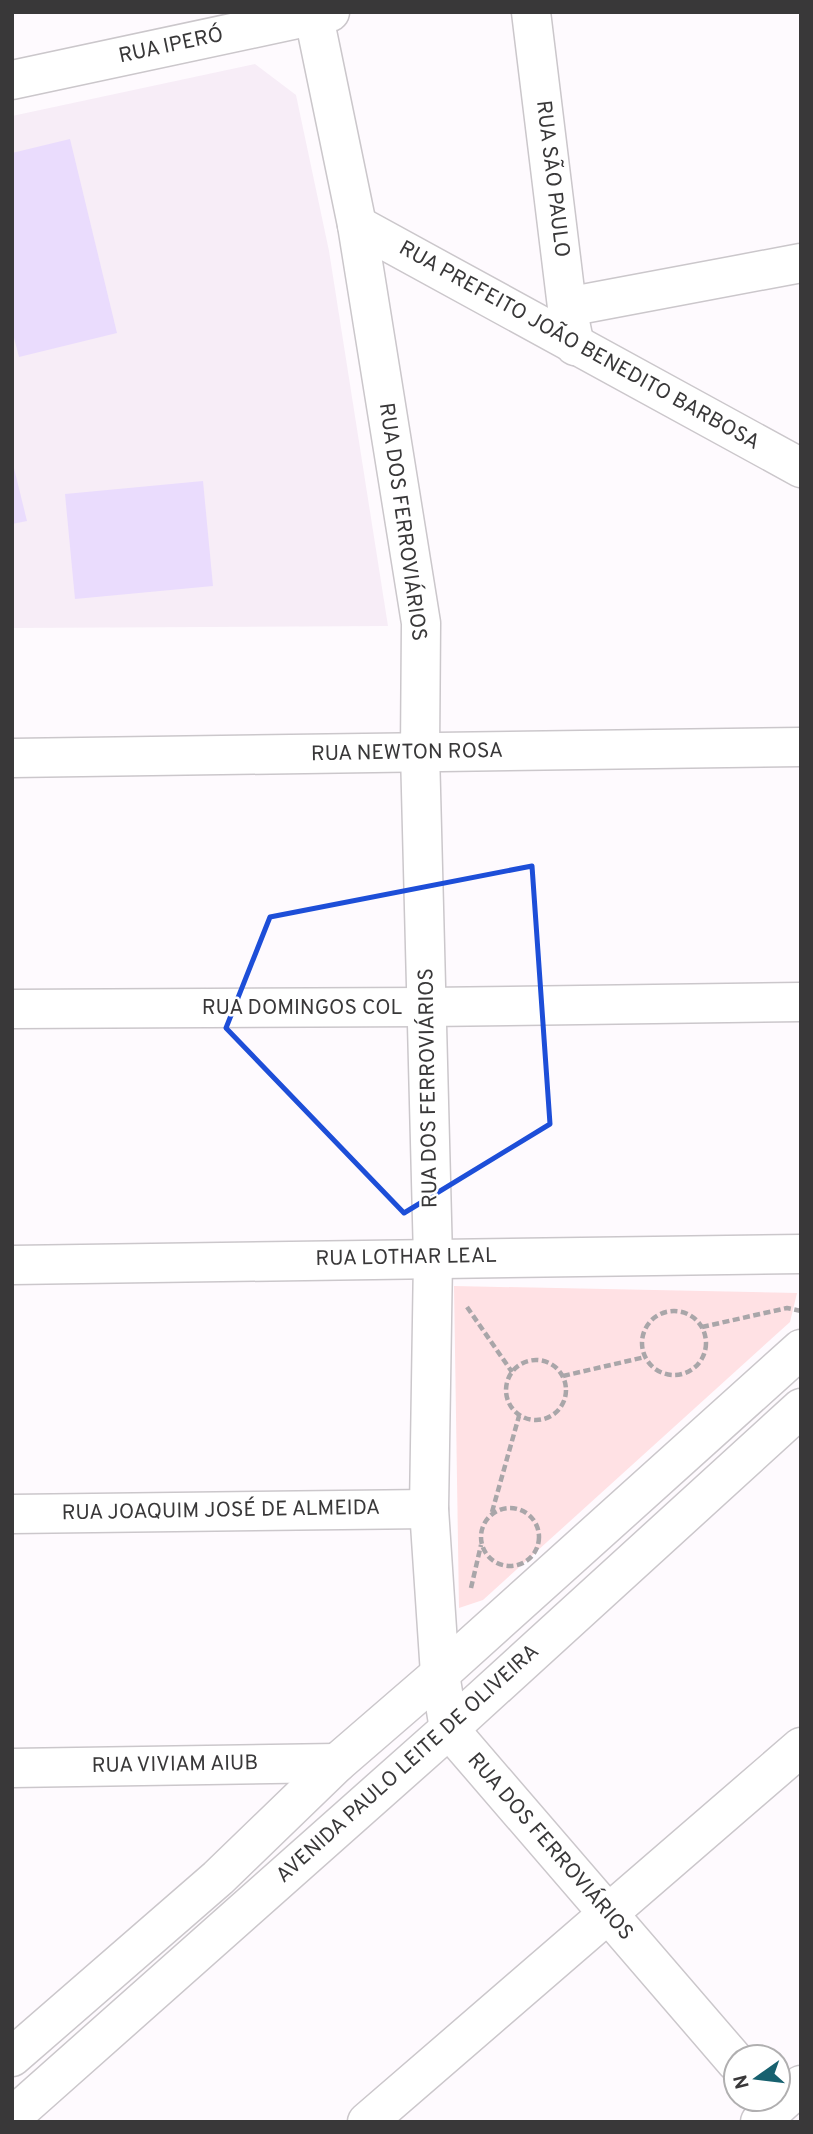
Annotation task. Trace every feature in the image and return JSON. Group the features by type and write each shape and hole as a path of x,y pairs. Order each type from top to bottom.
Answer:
{"street":[{"name":"RUA SÃO PAULO","path":"531,12 575,346"},
{"name":"RUA IPERÓ","path":"12,80 319,13"},
{"name":"RUA DOS FERROVIÁRIOS","path":"319,13 357,225 421,623 420,752 433,1258 429,1509 440,1674 449,1729 722,2046"},
{"name":"RUA PREFEITO JOÃO BENEDITO BARBOSA","path":"357,225 801,468"},
{"path":"568,307 801,264"},
{"name":"RUA NEWTON ROSA","path":"12,758 801,747"},
{"name":"RUA DOMINGOS COL","path":"12,1009 801,1002"},
{"name":"RUA LOTHAR LEAL","path":"12,1265 801,1254"},
{"path":"12,2057 218,1878 337,1763 440,1674 801,1349"},
{"name":"AVENIDA PAULO LEITE DE OLIVEIRA","path":"12,2117 449,1729 801,1408"},
{"name":"RUA JOAQUIM JOSÉ DE ALMEIDA","path":"12,1514 429,1509"},
{"path":"367,2122 801,1747"},
{"name":"RUA VIVIAM AIUB","path":"12,1768 337,1763"}],"path":[{"path":"464,1303 512,1372"},
{"path":"702,1328 787,1308 801,1311"},
{"path":"673,1311 684,1313 695,1319 702,1328 706,1349 699,1364 690,1371 680,1375 668,1375 652,1366 645,1357 642,1339 653,1320 662,1314 673,1311"},
{"path":"563,1376 645,1357"},
{"path":"539,1360 554,1366 563,1376 566,1394 563,1404 555,1414 546,1419 536,1421 519,1416 510,1407 506,1397 508,1379 512,1372 519,1365 539,1360"},
{"path":"492,1513 511,1507 520,1509 534,1521 539,1538 537,1548 522,1564 502,1566 488,1558 481,1544 480,1534 483,1524 492,1513 519,1416"}],"highlighted area":[{"path":"532,866 550,1124 404,1213 226,1028 270,917"}],"shaded area":[{"path":"255,64 296,95 329,251 388,626 12,628 12,116"},
{"path":"454,1286 797,1293 790,1322 483,1600 459,1608"}],"building":[{"path":"70,139 117,333 19,357 12,330 12,153"},
{"path":"12,460 27,521 12,524"},
{"path":"203,481 213,586 75,599 65,494"}]}
